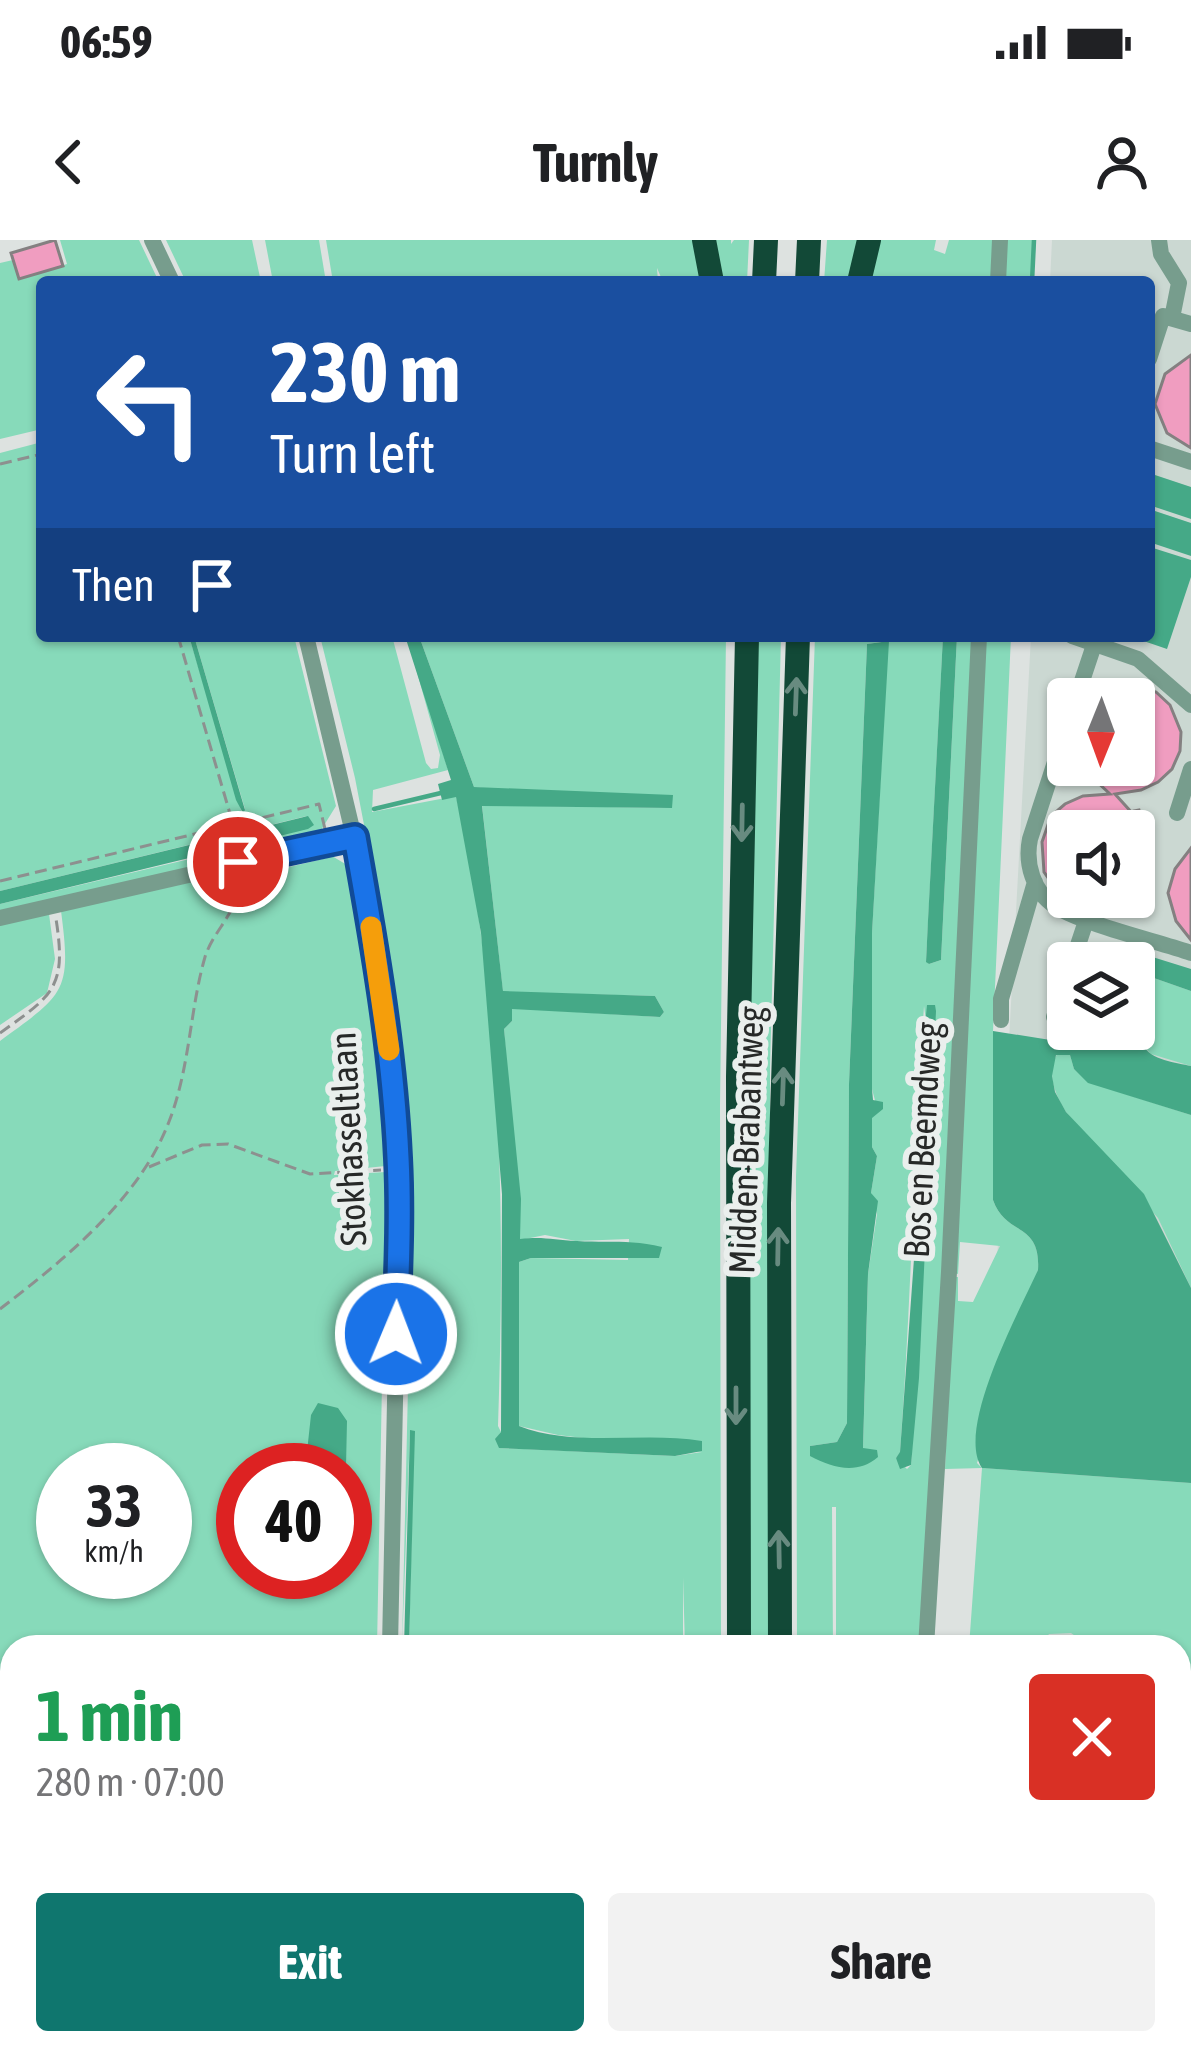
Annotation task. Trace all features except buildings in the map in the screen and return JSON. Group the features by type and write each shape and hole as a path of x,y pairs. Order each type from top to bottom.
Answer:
{"highway":[{"path":"704,240 711,276"},
{"path":"764,276 766,240"},
{"path":"807,276 809,240"},
{"path":"860,276 869,240"},
{"name":"Midden-Brabantweg","path":"739,1635 737,1077 748,642"},
{"name":"Midden-Brabantweg","path":"780,1635 779,1203 798,642"}],"street":[{"path":"152,240 169,276"},
{"path":"998,276 1000,240"},
{"path":"1159,240 1161,254 1179,283 1172,318"},
{"path":"1155,341 1163,316 1191,324"},
{"path":"1155,450 1191,462"},
{"name":"Stokhasseltlaan","path":"308,642 355,837 381,994 398,1162 390,1635"},
{"name":"Bos en Beemdweg","path":"927,1635 979,642"},
{"path":"1087,642 1147,664 1191,705"},
{"path":"1083,678 1094,645"},
{"path":"1177,813 1191,769"},
{"path":"1001,1020 1001,999 1035,882 1028,847 1048,786"},
{"path":"0,919 355,837"},
{"path":"1035,882 1047,896"},
{"path":"1079,942 1087,918 1191,952"}],"path":[{"path":"0,464 36,455"},
{"path":"180,642 233,824"},
{"path":"0,881 319,804 328,842"},
{"path":"0,1309 54,1268 147,1168 170,1118 191,1041 206,953 238,897 235,862"},
{"path":"0,1033 49,997 58,978 61,950 54,905"},
{"path":"147,1168 202,1145 228,1144 310,1174 389,1169"}],"shaded area":[{"path":"60,240 139,240 156,276 36,276 36,430 0,439 0,263 13,260 20,279 67,264"},
{"path":"166,240 252,240 260,276 183,276"},
{"path":"265,240 319,240 325,276 272,276"},
{"path":"326,240 695,240 700,276 660,276 657,268 658,276 332,276"},
{"path":"711,240 731,240 731,244 749,240 747,276 716,276"},
{"path":"827,240 862,240 852,276 824,276"},
{"path":"880,240 936,240 934,250 945,254 949,240 997,240 996,276 870,276"},
{"path":"1006,240 1036,240 1033,276 1004,276"},
{"path":"1052,240 1191,240 1191,1635 977,1635 1031,642 1155,642 1155,276 1050,276"},
{"path":"36,444 36,642 191,642 242,813 245,809 196,642 295,642 336,806 318,835 0,915 0,904 219,852 307,816 0,891 0,453"},
{"path":"1155,475 1191,487 1191,519 1155,507"},
{"path":"1155,511 1191,523 1191,556 1155,544"},
{"path":"1155,549 1191,560 1191,577 1167,649 1147,642 1155,642"},
{"path":"191,642 196,642 243,813"},
{"path":"321,642 394,642 426,763 431,769 438,768 440,755 409,642 448,770 373,790 372,812 456,796 472,874 497,1110 501,1432 496,1439 500,1448 675,1456 702,1452 519,1426 519,1262 531,1258 628,1260 629,1239 576,1241 545,1235 520,1240 504,1029 512,1021 511,1008 660,1017 664,1012 655,996 503,992 482,805 671,808 474,787 421,642 726,642 720,1106 721,1635 685,1635 683,1577 683,1635 409,1635 414,1431 410,1431 402,1635 411,1258 409,1129 377,892"},
{"path":"407,642 421,642 474,787 673,795 672,808 482,806 503,991 655,996 664,1012 660,1017 512,1009 512,1021 504,1029 521,1199 520,1239 662,1247 659,1258 531,1258 519,1262 519,1426 586,1438 702,1441 702,1451 675,1456 499,1448 495,1439 501,1432 502,1194 481,933 456,797 442,800 438,784 451,780"},
{"path":"757,642 781,642 770,1070 771,1635 747,1635 747,1082"},
{"path":"815,642 881,642 867,644 849,1084 847,1423 837,1442 810,1446 877,1450 863,1449 868,1274 877,1214 871,1193 877,1156 872,1147 872,1117 878,1112 872,1089 872,933 888,642 943,642 929,964 941,960 957,642 975,642 924,1635 836,1635 836,1507 832,1507 833,1635 797,1635 796,1177","holes":["924,1006 934,1080 911,1465 907,1469 896,1458 904,1397"]},
{"path":"889,642 872,933 872,1089 873,1100 883,1102 883,1109 872,1118 872,1147 877,1156 871,1193 878,1201 868,1274 863,1448 877,1450 878,1457 845,1468 810,1456 810,1446 837,1442 847,1423 849,1084 867,644"},
{"path":"943,642 957,642 941,960 926,962"},
{"path":"984,642 1011,642 993,1031 993,1200 1006,1220 1029,1236 1038,1270 977,1463 982,1468 945,1469 953,1277 958,1277 958,1301 973,1302 1000,1246 960,1242 958,1274 954,1273"},
{"path":"308,816 314,825 308,829 0,904 0,891"},
{"path":"327,853 347,865 371,1015 386,1166 335,1171 334,1175 386,1172 377,1635 0,1635 0,1041 50,1001 59,989 65,959 61,911 49,914 55,959 47,993 0,1025 0,922 239,866 243,878 327,858"},
{"path":"1155,958 1191,969 1191,991 1155,978"},
{"path":"1155,978 1191,991 1191,1066 1147,1050 1155,1050"},
{"path":"927,1005 935,1005 936,1011 919,1378 911,1465 900,1469 896,1458 915,1245"},
{"path":"993,1031 1047,1039 1047,1050 1146,1050 1191,1066 1191,1115 1088,1083 1074,1069 1070,1055 1056,1055 1052,1076 1066,1112 1144,1194 1191,1288 1191,1483 982,1468 976,1450 983,1399 1038,1270 1029,1236 1006,1220 993,1200"},
{"path":"1064,1052 1088,1082 1191,1115 1191,1288 1158,1218 1062,1105 1052,1069 1057,1054"},
{"path":"318,1403 338,1408 347,1421 347,1443 308,1443 311,1415"},
{"path":"410,1430 415,1431 409,1635 404,1635"},
{"path":"982,1468 1191,1483 1191,1635 970,1635"}],"waterway":[{"path":"1032,276 1034,240"},
{"path":"374,809 445,792"}],"slow traffic":[{"path":"371,927 389,1050"}],"route":[{"path":"238,862 355,837 396,1118 396,1334"}]}
